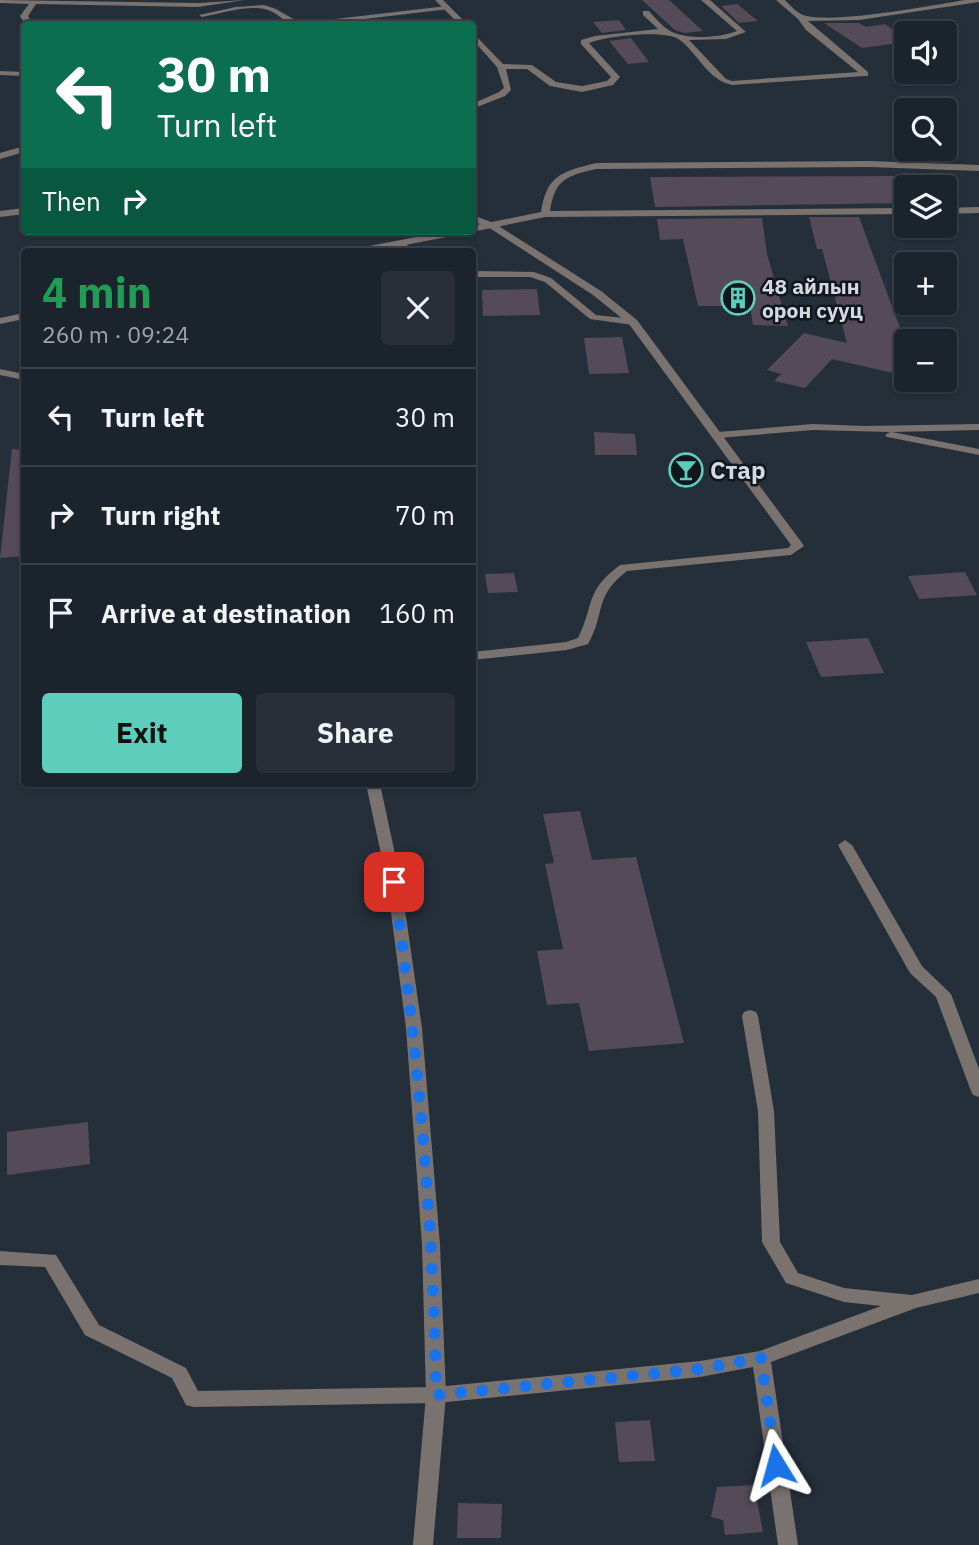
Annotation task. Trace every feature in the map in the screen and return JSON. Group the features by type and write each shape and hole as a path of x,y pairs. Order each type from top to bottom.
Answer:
{"street":[{"path":"0,1 198,5 241,0"},
{"path":"439,0 460,21"},
{"path":"501,66 530,66 561,86 596,88 610,83 616,77 584,43 595,38 665,32 682,38 728,37 742,32 705,0"},
{"path":"682,38 723,81 732,83 865,74 780,0"},
{"path":"800,17 826,19 909,11 979,0"},
{"path":"27,21 24,16 34,2"},
{"path":"646,13 665,32"},
{"path":"476,38 501,66 508,80 507,91 476,105"},
{"path":"0,156 21,150"},
{"path":"545,215 548,191 556,180 571,172 596,166 870,164 979,168"},
{"path":"957,211 979,210"},
{"path":"0,214 21,211"},
{"path":"476,228 545,215 894,211"},
{"path":"476,219 491,225 597,293 633,323 718,435 797,548 624,568 612,576 594,598 583,640 574,645 476,656"},
{"path":"405,247 448,235"},
{"path":"0,321 21,317"},
{"path":"718,435 813,426 864,429 979,427"},
{"path":"864,429 979,452"},
{"path":"374,787 394,882 414,1028 431,1245 436,1395 423,1545"},
{"path":"845,845 916,969 943,994 979,1091"},
{"path":"750,1016 766,1111 771,1242 792,1278 844,1295 914,1301"},
{"path":"0,1258 50,1260 92,1330 179,1373 193,1399 436,1395 700,1369 761,1358 914,1301 979,1286"},
{"path":"761,1358 788,1545"}],"lane":[{"path":"198,5 203,21"},
{"path":"202,15 257,8 270,9 290,21"},
{"path":"335,21 447,8"},
{"path":"0,73 21,74"},
{"path":"476,274 531,274 548,280 593,317 633,323"},
{"path":"0,372 21,376"}],"building":[{"path":"642,0 669,0 703,31 684,33 675,30"},
{"path":"737,4 758,21 739,23 721,6"},
{"path":"619,20 626,30 602,33 593,22"},
{"path":"824,23 859,23 866,27 885,24 894,30 894,44 862,48"},
{"path":"631,38 649,62 628,64 609,41"},
{"path":"894,176 894,203 655,207 650,177"},
{"path":"809,217 859,217 894,315 900,328 906,329 894,329 893,373 832,359 805,388 774,381 781,374 767,370 804,333 847,343 822,249 817,249"},
{"path":"762,218 767,254 788,326 753,325 750,306 698,306 683,239 660,240 657,219"},
{"path":"537,289 540,315 483,316 482,290"},
{"path":"622,337 629,373 589,374 584,338"},
{"path":"594,432 635,434 637,455 595,455"},
{"path":"12,449 21,450 21,556 0,558"},
{"path":"965,572 977,595 919,599 908,576"},
{"path":"514,573 518,592 488,593 485,574"},
{"path":"868,638 884,673 821,677 806,642"},
{"path":"580,811 592,860 636,857 684,1043 589,1051 579,1003 547,1005 537,951 563,949 545,864 554,863 543,814"},
{"path":"88,1122 90,1164 7,1175 7,1132"},
{"path":"650,1420 655,1461 619,1462 615,1422"},
{"path":"754,1485 763,1532 725,1535 723,1520 711,1517 717,1487"},
{"path":"458,1503 502,1504 501,1538 457,1538"}],"place":[{"name":"48 айлын орон сууц","path":"738,298"},
{"name":"Стар","path":"686,470"}],"route":[{"path":"394,882 414,1028 435,1307 436,1395 700,1369 761,1358 776,1465"}]}
